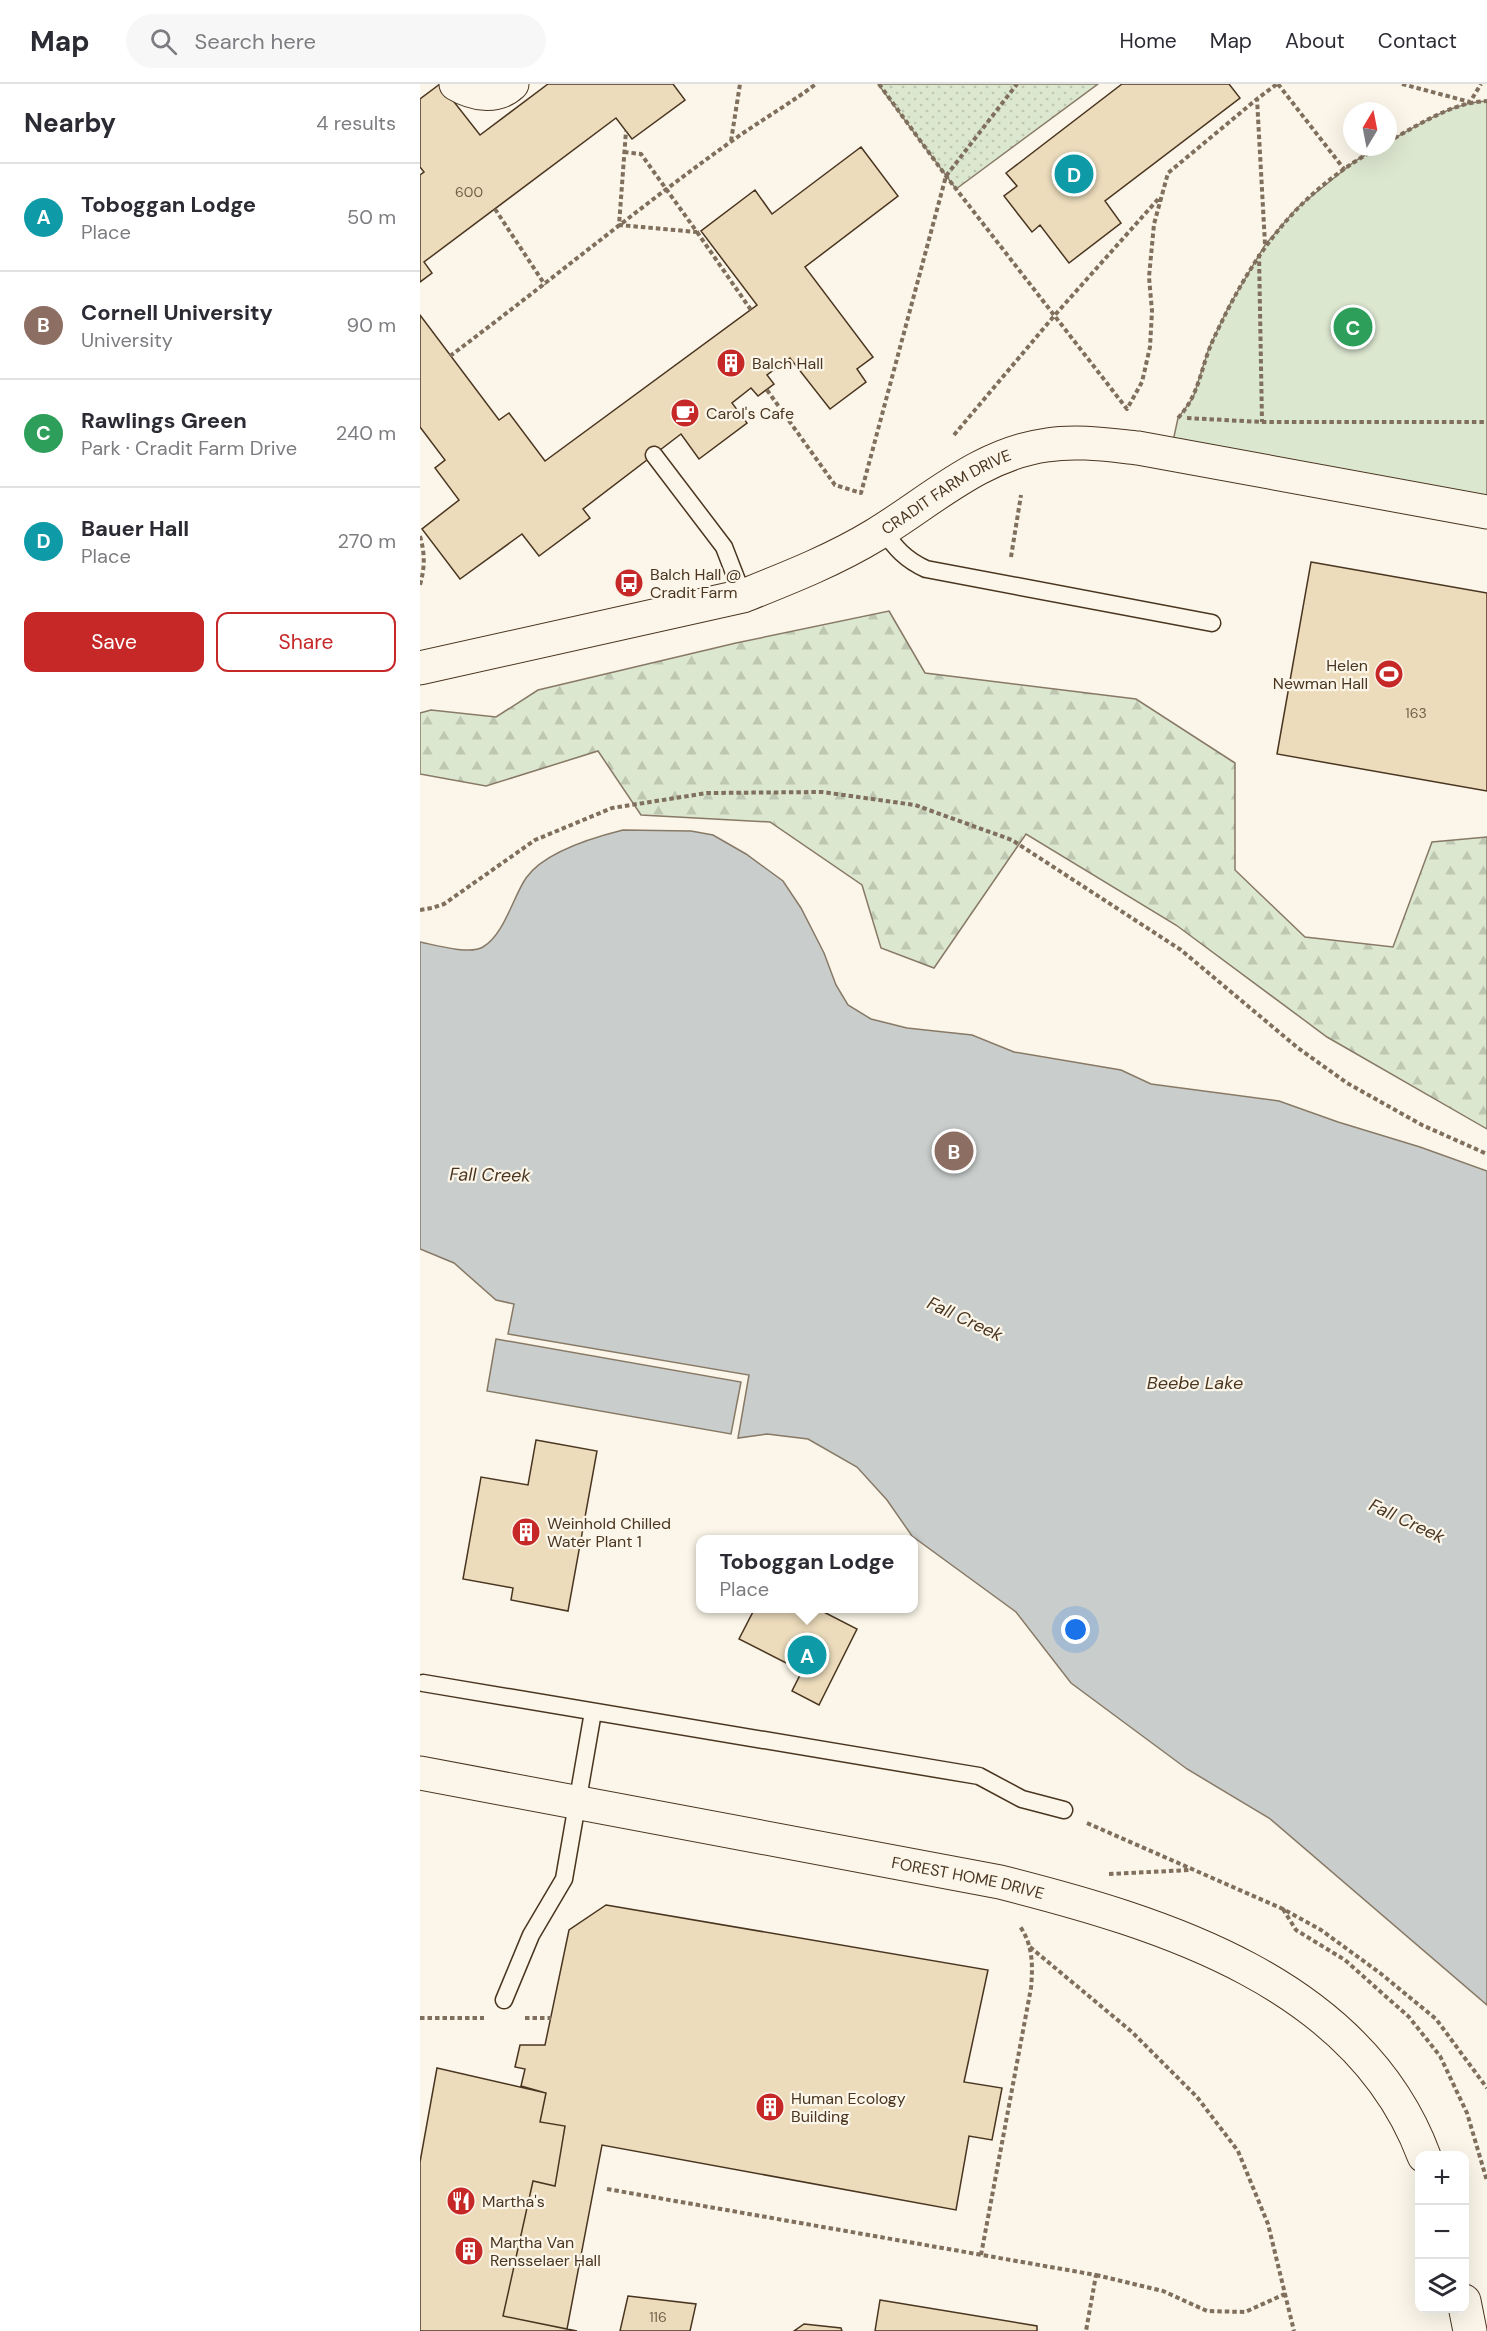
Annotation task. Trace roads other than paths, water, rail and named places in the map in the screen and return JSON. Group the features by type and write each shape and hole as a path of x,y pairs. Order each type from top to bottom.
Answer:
{"street":[{"path":"456,84 482,95 508,88 512,84"},
{"name":"CRADIT FARM DRIVE","path":"420,668 743,596 820,564 883,530 959,478 991,461 1050,444 1081,443 1138,448 1487,512"},
{"name":"FOREST HOME DRIVE","path":"420,1773 1000,1882 1070,1900 1183,1938 1231,1959 1284,1991 1331,2024 1369,2060 1397,2099 1422,2151"},
{"path":"1466,2313 1470,2331"}],"lane":[{"path":"654,455 724,547 743,596"},
{"path":"883,530 895,548 916,564 926,568 1212,623"},
{"path":"423,1683 979,1776 1022,1799 1064,1810"},
{"path":"504,2000 531,1935 564,1879 593,1712"}],"water":[{"name":"Beebe Lake","path":"623,830 691,831 713,835 746,854 783,881 801,908 824,953 836,985 848,1005 871,1019 907,1028 972,1035 1014,1052 1121,1070 1151,1084 1279,1101 1487,1171 1487,2005 1269,1818 1187,1769 1071,1683 1016,1612 918,1540 918,1535 911,1535 887,1500 857,1467 808,1439 767,1434 738,1438 749,1375 508,1334 514,1304 496,1300 454,1263 420,1249 420,942 461,950 483,947 497,934 521,886 534,869 557,853"},
{"path":"496,1339 741,1382 731,1434 487,1391"}],"place":[{"name":"Bauer Hall","path":"1074,174"},
{"name":"Rawlings Green","path":"1353,327"},
{"name":"Balch Hall","path":"731,363"},
{"name":"Carol's Cafe","path":"685,413"},
{"name":"Balch Hall @ Cradit Farm","path":"629,583"},
{"name":"Helen Newman Hall","path":"1389,674"},
{"name":"Cornell University","path":"954,1151"},
{"name":"Weinhold Chilled Water Plant 1","path":"526,1532"},
{"name":"Toboggan Lodge","path":"807,1655"},
{"name":"Human Ecology Building","path":"770,2107"},
{"name":"Martha's","path":"461,2201"},
{"name":"Martha Van Rensselaer Hall","path":"469,2251"}],"water label":[{"name":"Fall Creek","path":"490,1175"},
{"name":"Fall Creek","path":"965,1319"},
{"name":"Fall Creek","path":"1407,1521"}]}
